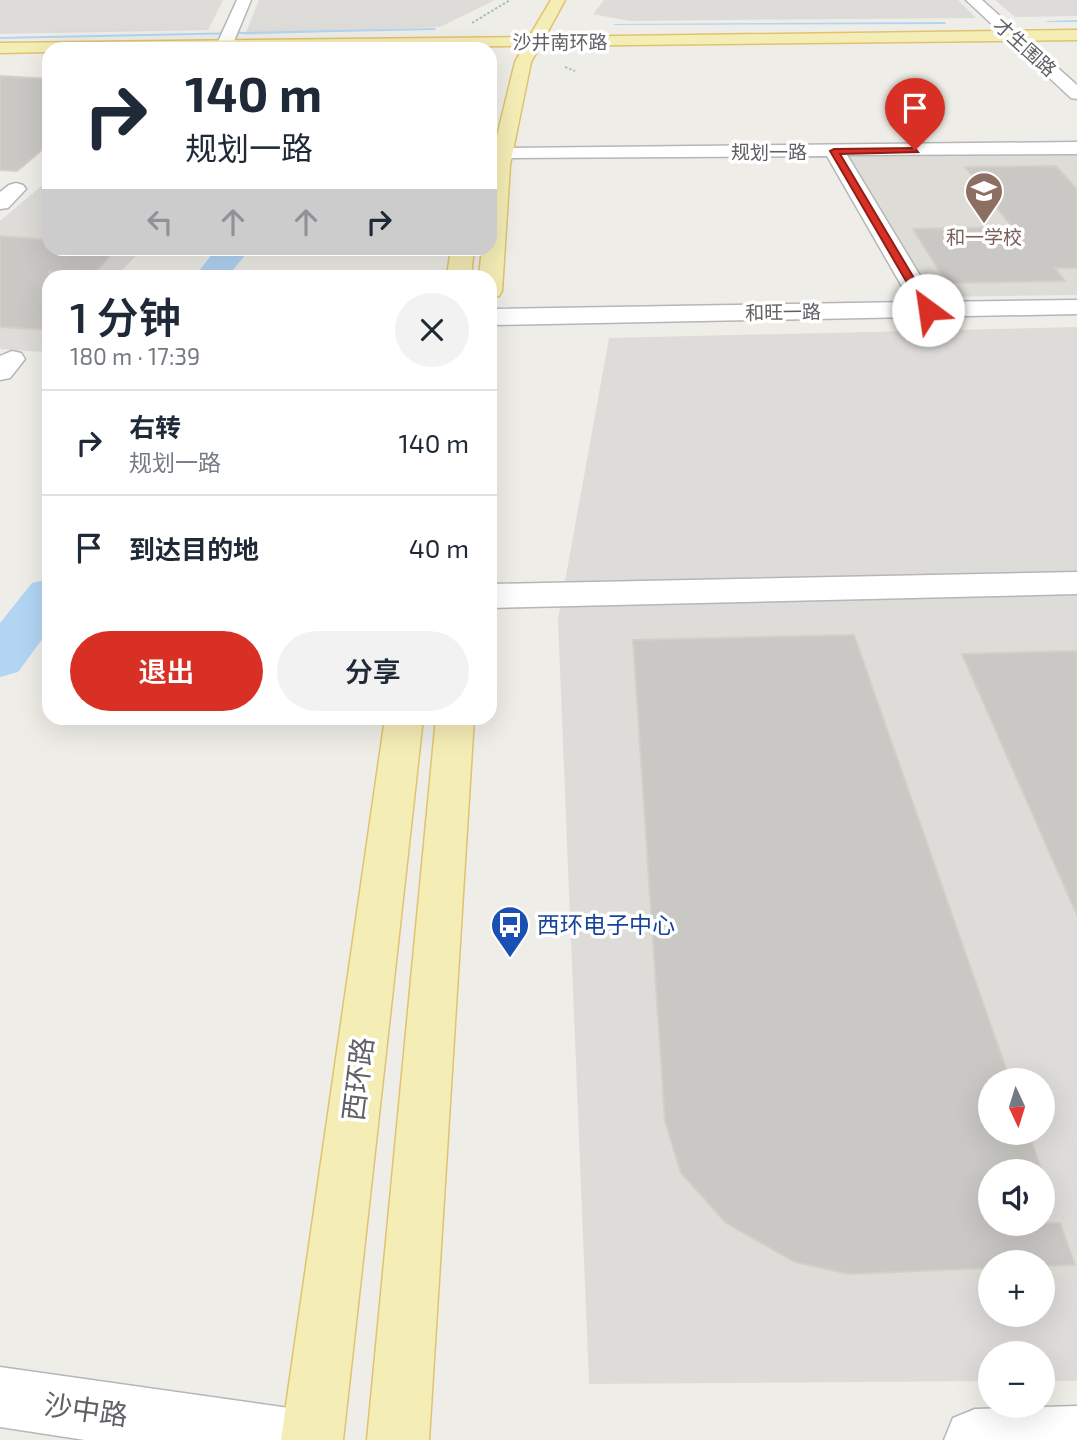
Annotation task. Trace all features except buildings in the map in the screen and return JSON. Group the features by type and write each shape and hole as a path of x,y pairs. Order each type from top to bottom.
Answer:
{"main road":[{"path":"555,6 556,26 576,33 662,45"},
{"path":"497,216 503,152 523,62 536,52 555,6"},
{"name":"沙井南环路","path":"1017,40 1077,35"},
{"name":"沙井南环路","path":"136,42 227,38 365,42"},
{"name":"沙井南环路","path":"499,42 536,52 662,45 1017,40 1077,43"},
{"path":"568,66 662,45"},
{"name":"沙井南环路","path":"0,48 42,46"},
{"path":"0,57 42,56"},
{"name":"西环路","path":"312,1440 403,725"},
{"path":"398,1440 454,725"}],"street":[{"path":"227,38 244,0"},
{"name":"才生围路","path":"973,0 1077,94"},
{"name":"规划一路","path":"503,152 1077,148"},
{"path":"834,151 928,310"},
{"path":"0,188 16,189 0,203"},
{"name":"和旺一路","path":"497,317 1077,307"},
{"path":"497,596 1077,583"},
{"name":"沙中路","path":"0,1397 296,1440"},
{"path":"975,1440 1077,1437"}],"shaded area":[{"path":"0,0 223,0 208,30 0,34"},
{"path":"259,0 495,0 440,27 245,35"},
{"path":"604,0 958,0 976,18 629,21 593,14"},
{"path":"995,0 1077,0 1077,16 1015,17"},
{"name":"和一学校","path":"1077,152 1077,295 934,297 848,155"},
{"path":"42,186 42,256 136,256 122,270 42,270 42,352 0,349 0,221"},
{"name":"西环电子中心","path":"1077,327 1077,1381 1055,1381 1055,1341 978,1341 978,1381 589,1384 558,620 609,338"}],"waterway":[{"path":"1048,22 1077,21"},
{"path":"615,25 945,23"},
{"path":"0,38 435,29"},
{"path":"216,270 228,256"},
{"path":"0,659 42,604"}],"place":[{"name":"和一学校","path":"984,225"},
{"name":"西环电子中心","path":"510,959"}],"route":[{"path":"915,150 834,151 928,310"}]}
